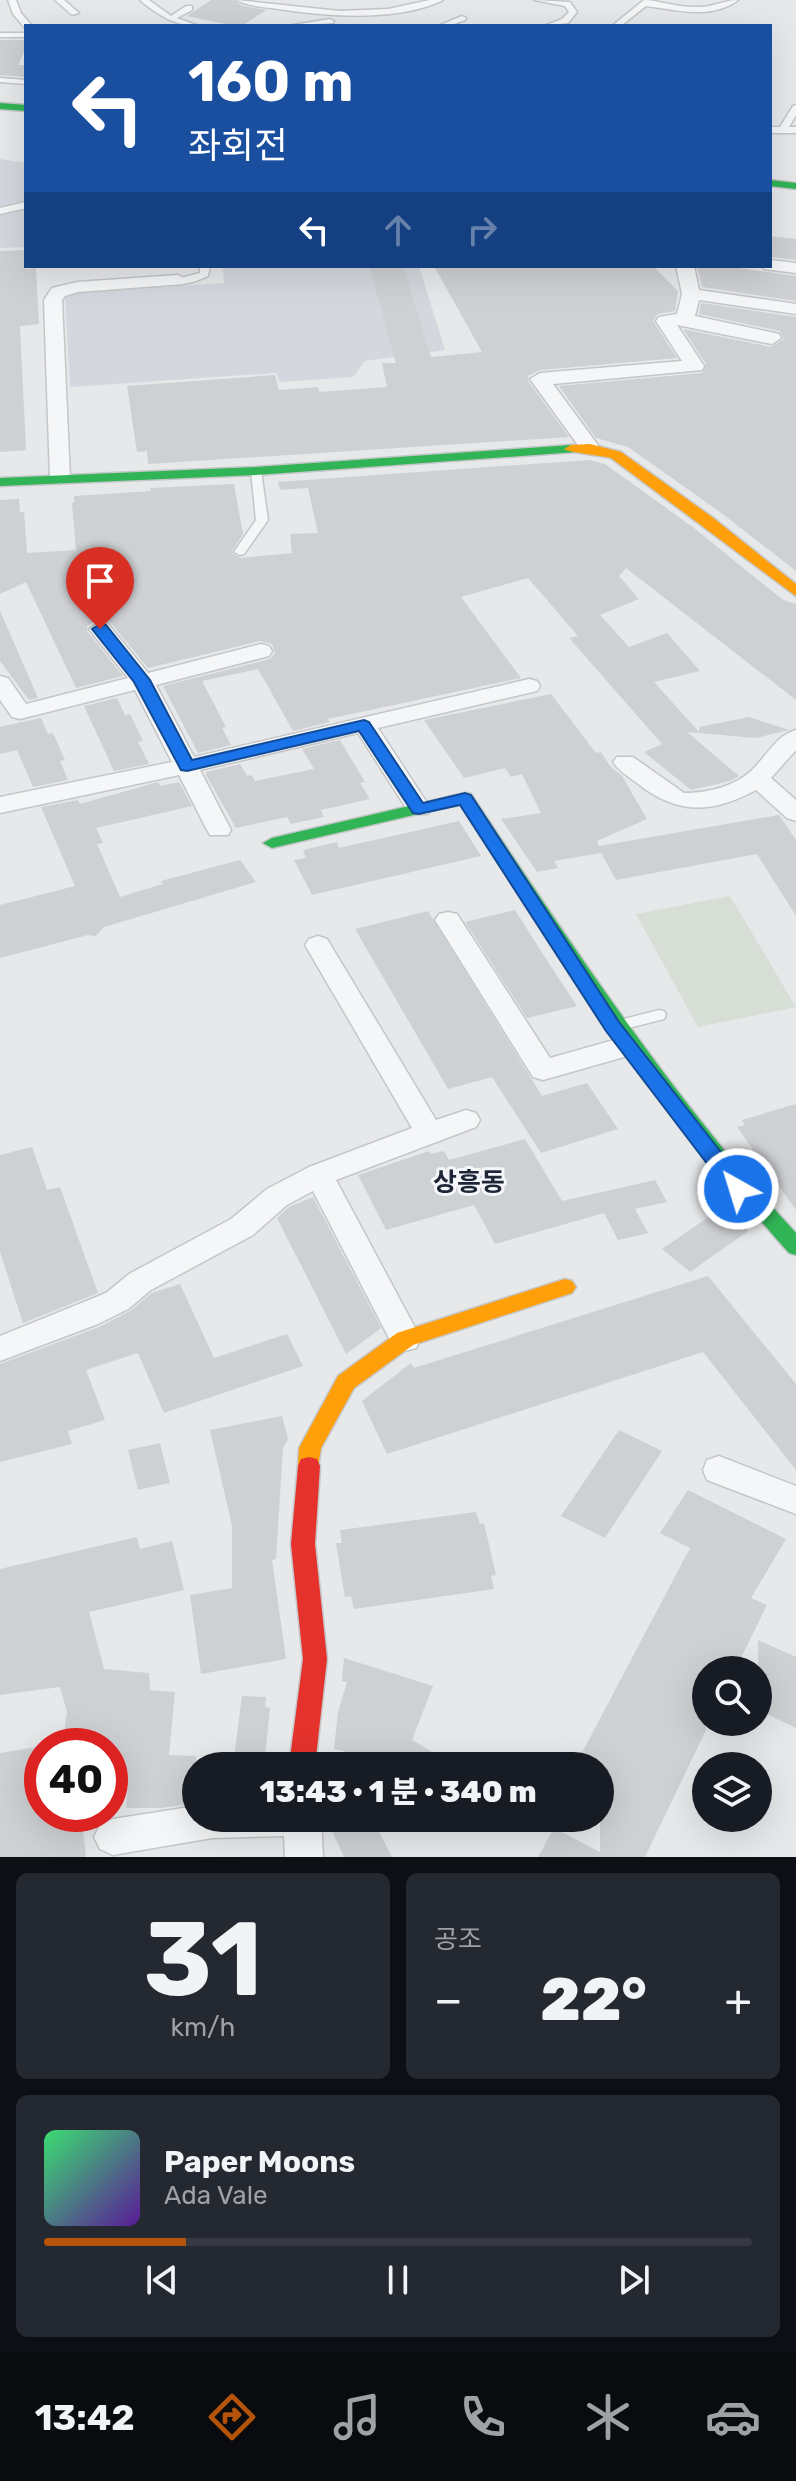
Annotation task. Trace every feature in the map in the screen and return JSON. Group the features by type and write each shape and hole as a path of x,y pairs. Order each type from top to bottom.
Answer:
{"street":[{"path":"0,106 24,108"},
{"path":"772,183 796,186"},
{"path":"772,265 796,268"},
{"path":"685,268 691,294 685,319"},
{"path":"60,478 53,300 58,292 77,287 178,280"},
{"path":"691,294 796,309"},
{"path":"590,448 540,379 695,366 665,321 685,319 772,338"},
{"path":"0,482 256,471 590,448 616,455 707,520 796,591"},
{"path":"100,629 142,680 219,830"},
{"path":"0,683 20,712 261,651"},
{"path":"0,805 187,766 529,686"},
{"path":"364,725 419,809"},
{"path":"625,762 678,801 697,801 742,790 791,749"},
{"path":"758,779 796,813"},
{"path":"272,843 465,798 620,1036 738,1189 796,1247"},
{"path":"448,920 543,1070 620,1036"},
{"path":"318,945 429,1133"},
{"path":"0,1349 87,1316 117,1301 140,1282 242,1227 277,1197 319,1175 466,1120"},
{"path":"319,1175 405,1339"},
{"path":"304,1752 315,1659 303,1544 310,1448 346,1382 405,1339 565,1287"},
{"path":"719,1470 796,1500"},
{"path":"113,1837 182,1826"},
{"path":"303,1832 304,1857"}],"lane":[{"path":"12,0 17,14 26,24"},
{"path":"59,0 75,13"},
{"path":"146,1 160,0"},
{"path":"242,0 314,13 362,16"},
{"path":"353,0 362,16"},
{"path":"305,24 439,0"},
{"path":"538,0 567,4 573,12 565,21 555,24"},
{"path":"619,24 648,2 707,9 721,8 734,0"},
{"path":"146,1 171,19 188,24"},
{"path":"314,13 320,6"},
{"path":"171,19 189,8"},
{"path":"447,24 462,18"},
{"path":"0,35 24,35"},
{"path":"0,80 24,82"},
{"path":"784,128 796,108"},
{"path":"772,130 796,130"},
{"path":"0,211 24,205"},
{"path":"178,280 200,277 205,274 205,268"},
{"path":"240,552 262,520 256,471"},
{"path":"620,1036 659,1015"}],"shaded area":[{"path":"0,159 24,163 24,247 0,248"},
{"path":"223,268 420,268 445,350 365,361 353,377 280,382 276,373 70,387 65,298 78,292 224,283"},
{"path":"730,896 796,1007 698,1027 636,914"}],"building":[{"path":"211,0 233,0 243,6 266,10 245,24 225,24 187,16"},
{"path":"0,40 24,40 24,52 18,65 24,65 24,77 0,75"},
{"path":"772,236 796,239 796,260 772,257"},
{"path":"24,250 24,268 36,268 39,324 20,326 26,450 0,452 0,251"},
{"path":"370,268 404,268 431,357 482,352 435,268 655,268 678,291 675,311 658,314 653,321 677,358 540,370 528,376 528,381 569,437 148,464 147,451 137,452 127,386 275,375 279,390 318,387 319,392 387,387 382,363 396,363"},
{"path":"697,268 738,268 796,276 796,301 702,287"},
{"path":"701,303 796,317 796,571 628,447 596,438 559,386 702,373 706,364 683,329 771,347 784,339 780,331 699,314"},
{"path":"589,460 605,464 694,528 783,600 796,604 796,700 626,568 619,576 639,599 600,615 629,647 667,633 700,671 654,682 699,732 699,727 749,717 789,730 756,738 687,732 739,776 730,781 691,790 644,752 662,744 569,638 578,636 528,578 461,597 521,678 328,719 330,722 293,731 258,669 202,681 226,727 222,728 231,745 198,753 163,686 270,659 275,653 272,644 260,641 148,668 110,622 98,619 87,626 87,631 123,676 76,688 26,582 0,594 0,500 19,499 20,512 24,512 27,553 76,550 74,496 234,484 243,534 231,553 241,558 292,553 290,534 318,533 308,488 280,490 278,482"},
{"path":"0,611 38,698 29,700 0,661"},
{"path":"551,694 596,753 601,752 610,766 622,776 647,819 597,841 599,846 779,815 796,840 796,916 757,854 616,880 601,853 554,861 558,868 537,872 501,819 541,813 522,774 511,777 505,768 464,778 424,720"},
{"path":"117,698 125,715 130,714 143,741 138,742 149,764 114,771 84,706"},
{"path":"41,718 48,734 53,733 65,760 60,761 68,780 33,787 17,750 0,754 0,727"},
{"path":"340,740 365,782 360,783 370,799 321,810 324,817 291,824 287,817 236,828 206,775 206,772 240,764 247,776 252,775 255,781 314,769 302,749"},
{"path":"158,782 160,786 179,782 192,806 96,828 103,843 97,844 120,897 163,884 161,881 240,860 256,882 104,927 96,936 88,935 0,958 0,905 75,886 41,807 78,800 80,804"},
{"path":"459,821 481,856 312,895 294,860 306,858 303,850 337,842 339,848"},
{"path":"515,910 577,1006 527,1018 465,922"},
{"path":"428,911 542,1096 587,1083 618,1129 541,1153 492,1077 448,1089 355,929"},
{"path":"796,1104 796,1210 737,1127 745,1125 742,1120"},
{"path":"525,1139 562,1201 655,1180 667,1202 635,1209 648,1233 618,1240 604,1213 495,1244 474,1205 386,1230 358,1175 429,1151 431,1154 444,1151 449,1160"},
{"path":"32,1147 47,1190 60,1187 98,1293 23,1323 0,1252 0,1155"},
{"path":"313,1197 381,1328 346,1354 277,1218 289,1207"},
{"path":"726,1205 748,1231 690,1272 662,1249"},
{"path":"708,1276 796,1384 796,1470 703,1352 387,1454 362,1401 411,1363 414,1368"},
{"path":"180,1284 214,1358 287,1334 303,1366 164,1413 138,1353 86,1370 105,1420 68,1431 72,1444 0,1462 0,1364 99,1327 130,1311 152,1293"},
{"path":"282,1416 288,1439 283,1448 276,1559 272,1560 286,1659 201,1674 190,1595 232,1588 232,1526 210,1430"},
{"path":"619,1430 662,1451 605,1538 561,1516"},
{"path":"160,1443 170,1483 138,1490 128,1450"},
{"path":"688,1490 786,1539 751,1598 767,1605 742,1656 692,1656 692,1736 703,1736 695,1752 692,1752 692,1759 645,1857 538,1857 552,1832 562,1832 600,1852 600,1832 614,1832 614,1752 582,1752 690,1548 660,1533"},
{"path":"476,1512 480,1524 484,1523 496,1575 491,1576 494,1589 354,1609 351,1596 345,1597 336,1543 342,1543 340,1530"},
{"path":"137,1537 140,1549 172,1541 184,1590 89,1612 104,1669 149,1673 150,1690 175,1692 169,1755 182,1755 182,1805 128,1808 128,1728 65,1728 67,1712 60,1687 0,1695 0,1569"},
{"path":"758,1640 796,1657 796,1728 772,1717 772,1656 758,1656"},
{"path":"344,1658 433,1686 412,1740 432,1752 347,1752 334,1749 338,1712 347,1682 342,1681"},
{"path":"242,1696 266,1697 265,1707 270,1708 265,1752 235,1752"},
{"path":"24,1749 24,1832 83,1832 86,1857 0,1857 0,1753"},
{"path":"332,1832 379,1832 392,1857 344,1857"}],"traffic: fast":[{"path":"0,106 24,108"},
{"path":"772,183 796,186"},
{"path":"0,482 256,471 571,449"},
{"path":"272,843 465,798 581,973 661,1086 749,1195 796,1247"}],"traffic: slow":[{"path":"571,449 590,448 616,455 707,520 796,591"},
{"path":"309,1466 310,1448 346,1382 405,1339 565,1287"}],"traffic: jam":[{"path":"304,1752 315,1659 303,1544 309,1466"}],"district":[{"name":"상흥동","path":"469,1182"}],"route":[{"path":"100,629 142,680 187,766 364,725 419,809 465,798 613,1027 738,1189"}]}
